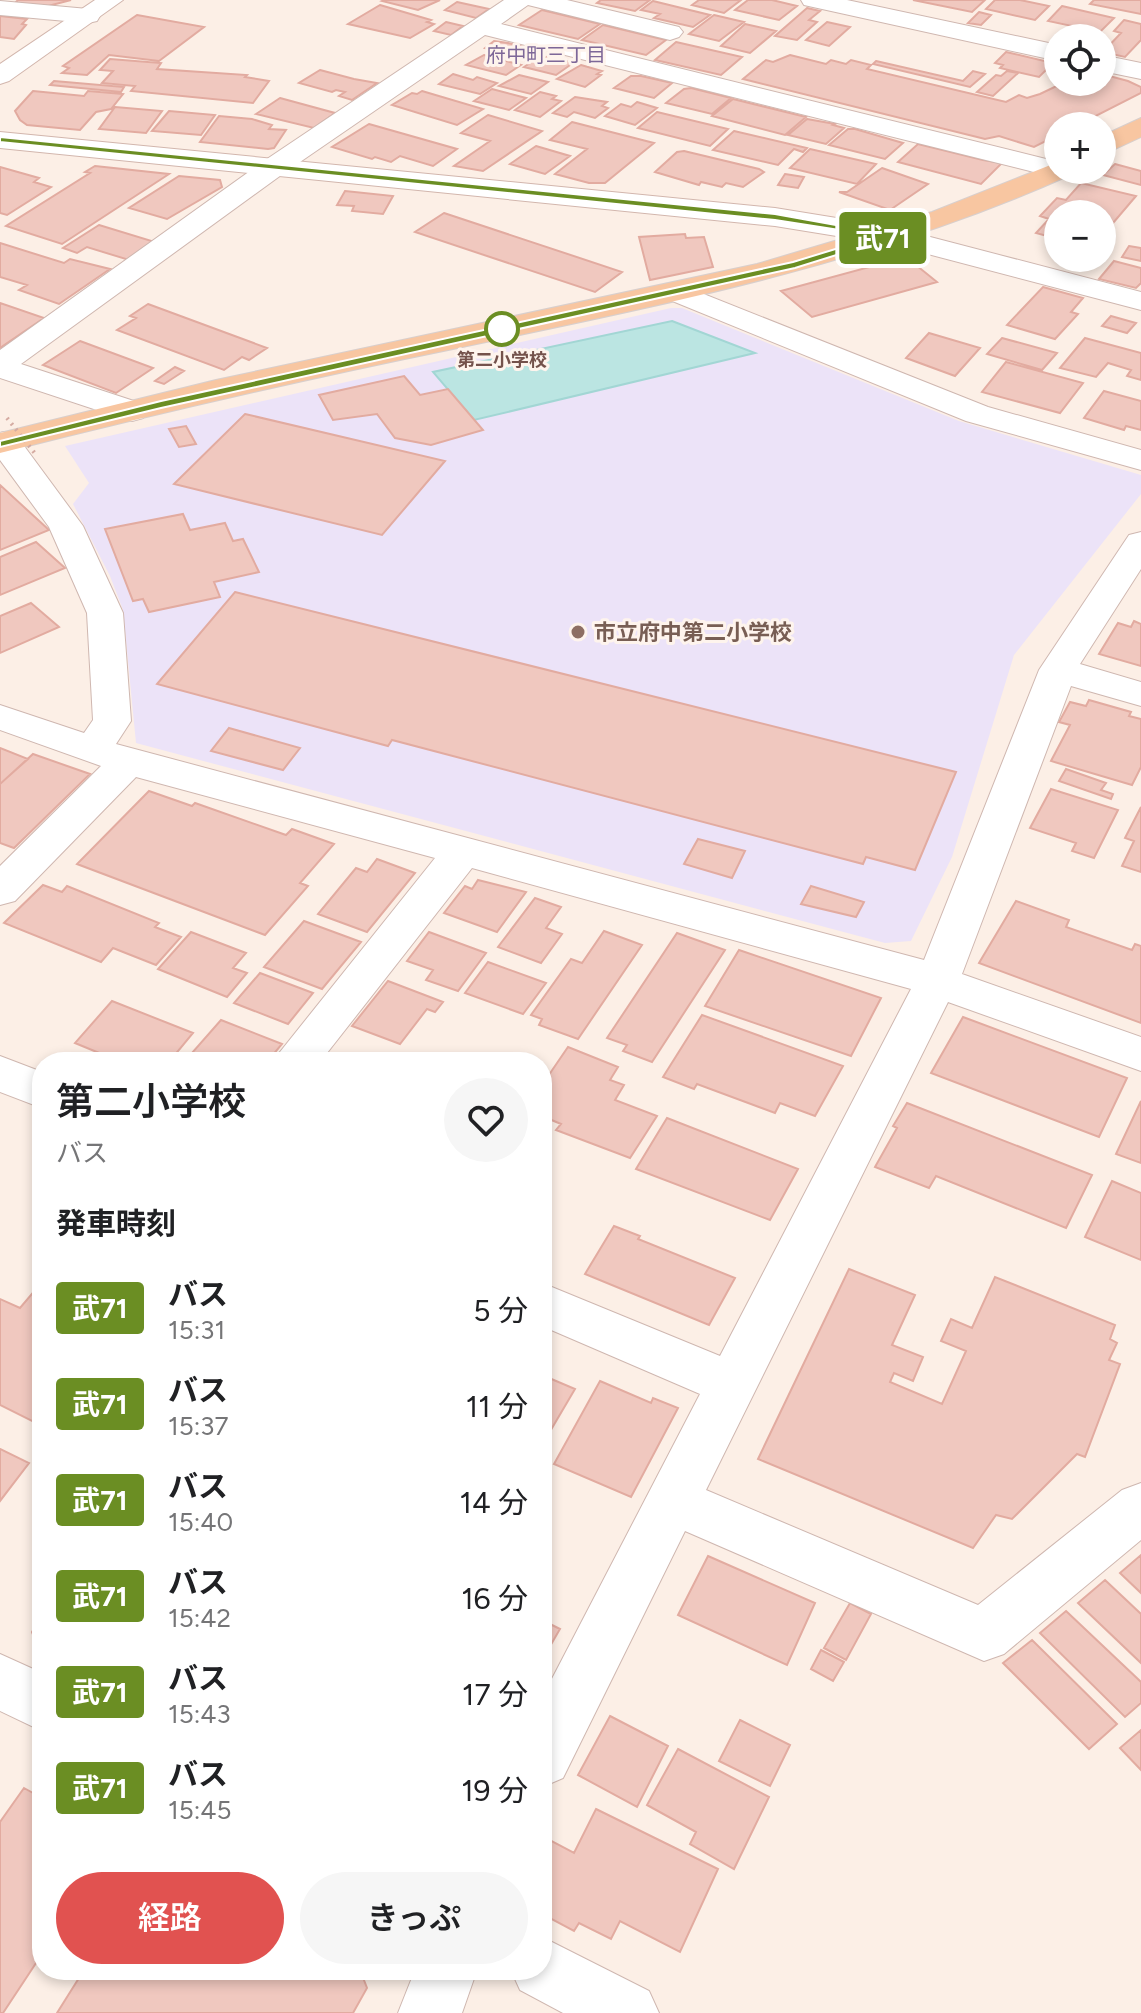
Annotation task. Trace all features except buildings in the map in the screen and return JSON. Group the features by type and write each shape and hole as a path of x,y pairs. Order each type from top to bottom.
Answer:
{"main road":[{"path":"1116,139 1141,126"},
{"path":"4,434 132,411 795,265 973,208 1044,176"}],"street":[{"path":"0,76 111,0"},
{"path":"0,367 274,167 520,0"},
{"path":"536,0 670,32"},
{"path":"813,0 1044,50"},
{"path":"0,8 88,16"},
{"path":"481,27 1044,167"},
{"path":"1116,66 1141,71"},
{"path":"0,140 775,217 892,236 1141,301"},
{"path":"676,292 977,414 1141,460"},
{"path":"0,367 132,411"},
{"path":"0,891 110,755 112,721 105,613 66,526 4,434"},
{"path":"552,1739 937,981 1058,670 1141,542"},
{"path":"1058,670 1141,694"},
{"path":"0,717 110,755 937,981 1141,1054"},
{"path":"303,1052 463,852"},
{"path":"0,1073 32,1087"},
{"path":"552,1308 733,1385"},
{"path":"674,1501 984,1635 1141,1507"},
{"path":"0,1681 32,1698"},
{"path":"552,1973 627,2013"},
{"path":"430,2013 442,1980"}],"path":[{"path":"4,434 37,456"}],"shaded area":[{"name":"市立府中第二小学校","path":"671,308 682,308 959,421 1141,475 1141,494 1014,655 952,857 911,941 885,943 136,743 123,610 110,576 73,504 89,483 65,446"}],"water":[{"path":"672,321 755,353 474,420 433,372"}],"bus line":[{"name":"武71","path":"0,140 775,217 892,236 795,265 161,404 0,443"}],"place":[{"name":"第二小学校","path":"502,329"},
{"name":"市立府中第二小学校","path":"578,632"}],"district":[{"name":"府中町三丁目","path":"546,55"}]}
